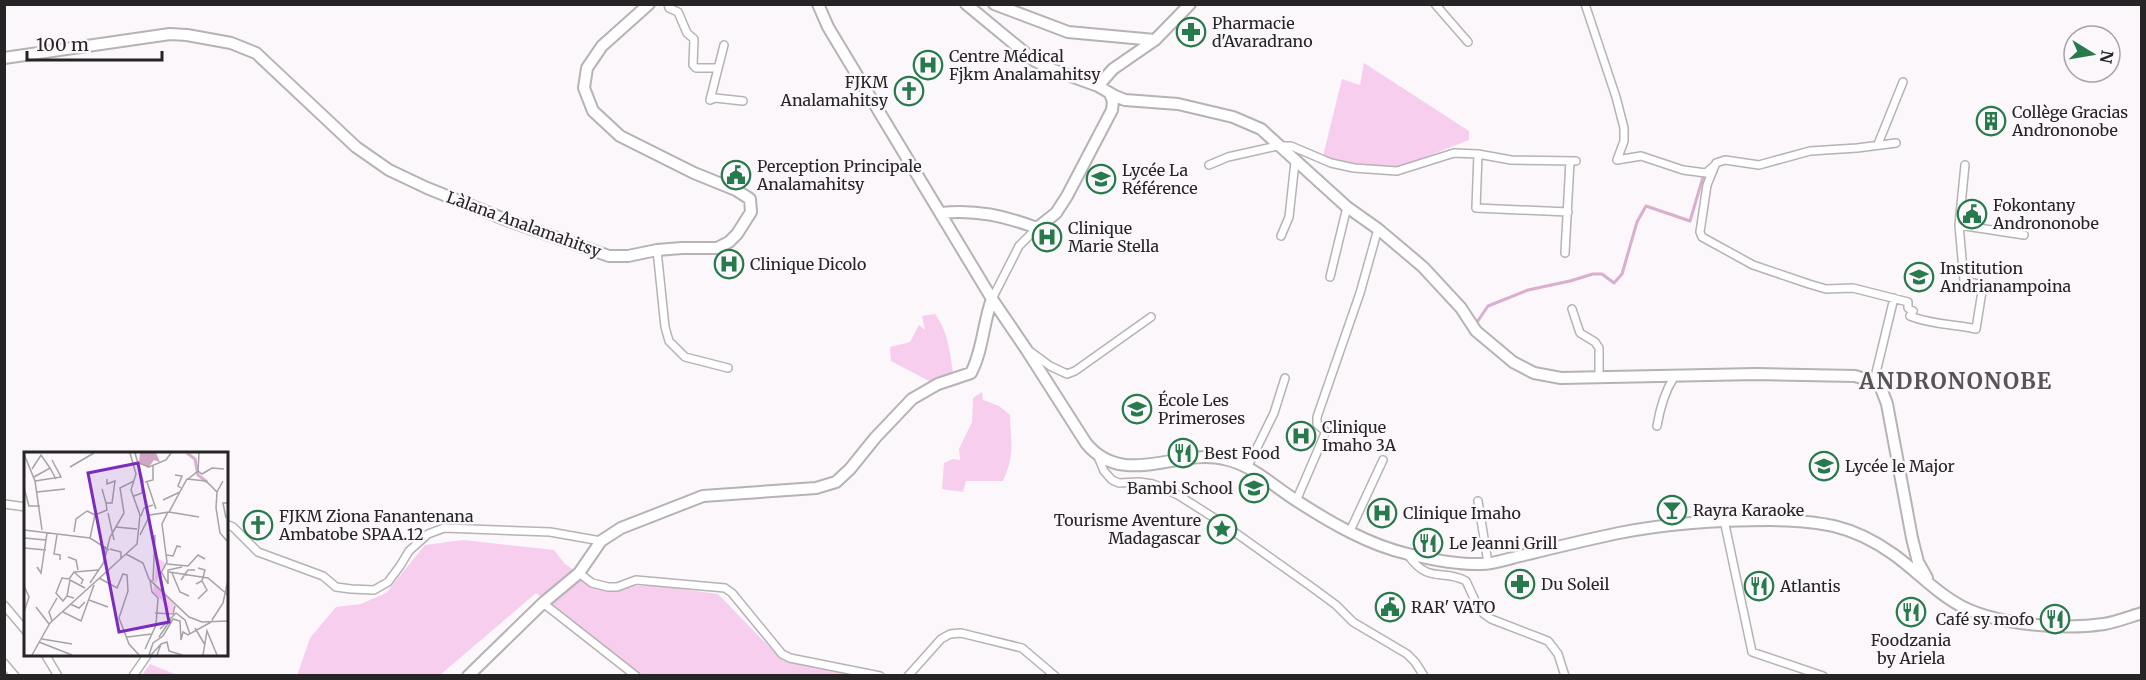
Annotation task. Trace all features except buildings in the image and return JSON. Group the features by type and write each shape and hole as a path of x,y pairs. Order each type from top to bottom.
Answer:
{"main road":[{"name":"Làlana Analamahitsy","path":"4,58 170,34 231,43 256,53 356,147 389,170 427,188 509,221 609,256 628,256 657,250 717,248 729,242 737,234 751,212 750,199 620,136 593,111 584,88 587,68 602,46 649,4"},
{"path":"818,4 828,27 992,299 1086,442 1097,454 1110,461 1138,466 1199,457 1222,458 1248,466 1296,501 1371,542 1408,554 1464,563 1488,563 1620,533 1724,520 1813,521 1836,525 1891,552 1943,595 1966,608 2015,622 2066,627 2106,624 2142,613"},
{"path":"966,4 1035,61 1051,69 1098,86 1125,100 1178,104 1233,117 1261,129 1277,146 1347,207 1378,230 1436,280 1461,308 1476,331 1513,362 1544,376 1599,378 1756,374 1855,376 1874,381 1881,388 1887,404 1918,562 1932,585"},
{"path":"994,4 1068,32 1155,40"},
{"path":"1098,86 1113,69 1155,40 1190,4"},
{"path":"941,213 976,212 1017,220 1037,228 1056,213 1067,196 1112,110 1113,101 1110,94"},
{"path":"468,675 543,603 579,573 601,541 621,528 703,496 816,488 836,482 912,399 938,384 971,373 992,299"}],"street":[{"path":"668,4 669,8 678,12 687,33 694,39 693,65 696,68 717,68"},
{"path":"1435,4 1468,42"},
{"path":"1586,4 1624,128 1624,141 1617,160 1641,156 1683,170 1706,173 1711,171 1716,163 1725,160 1759,165 1810,151 1896,143"},
{"path":"724,45 710,100 715,98 743,101"},
{"path":"1878,144 1903,82"},
{"path":"1209,165 1277,146 1291,146 1331,162 1354,168 1397,171 1454,153 1511,159 1573,161 1565,253"},
{"path":"1478,154 1476,208 1568,212"},
{"path":"1281,236 1289,217 1295,162"},
{"path":"1716,163 1707,185 1700,232 1702,237 1753,265 1809,285 1826,289 1852,288 1894,298 1908,302 1908,308 1913,310 1910,316 1926,322 1976,328 1983,285 1964,281 1959,225 1965,165"},
{"path":"1329,277 1347,207"},
{"path":"1959,225 2024,235"},
{"path":"992,299 1019,246 1037,228"},
{"path":"1296,501 1324,436 1324,431 1317,424 1317,417 1360,293 1378,230"},
{"path":"657,250 665,327 669,341 685,357 728,368"},
{"path":"1874,381 1894,298"},
{"path":"1572,309 1580,333 1595,342 1599,348 1599,378"},
{"path":"1026,349 1050,366 1068,374 1151,317"},
{"path":"1657,426 1666,389 1674,377"},
{"path":"1248,466 1274,413 1285,378"},
{"path":"1097,454 1104,471 1112,480 1119,483 1153,484 1186,500 1313,588 1336,605 1353,622 1407,654 1424,675"},
{"path":"1350,531 1383,460"},
{"path":"1478,501 1488,563"},
{"path":"4,504 24,507"},
{"path":"1724,520 1752,652 1823,675"},
{"path":"228,525 258,552 324,576 336,587 374,590 388,582 409,551 428,534 444,528 550,532 601,541"},
{"path":"1408,554 1416,566 1422,570 1441,576 1462,578 1466,581 1478,607 1491,619 1548,641 1558,654 1565,675"},
{"path":"579,573 592,583 608,587 617,587 636,580 725,588 732,593 782,654 790,658 880,675"},
{"path":"543,603 636,675"},
{"path":"4,605 24,629"},
{"path":"908,675 941,639 950,634 960,633 1022,648 1055,675"},
{"path":"46,656 58,675"},
{"path":"133,675 147,656"},
{"path":"4,663 15,675"}],"shaded area":[{"path":"1364,63 1469,131 1469,140 1400,167 1361,165 1323,156 1342,79 1360,85"},
{"path":"935,314 946,335 953,373 931,382 891,361 890,347 910,342 919,325 925,330 922,316"},
{"path":"982,392 983,400 999,406 1010,415 1011,456 1007,472 1003,481 966,481 963,492 942,489 944,463 953,459 960,460 959,449 972,422 973,398"},
{"path":"463,540 554,550 565,564 598,586 659,586 718,594 782,660 868,675 637,675 606,653 536,593 440,675 297,676 310,638 336,607 361,604 386,593 425,545"},
{"path":"150,664 177,675 142,675"}],"waterway":[{"path":"1475,325 1488,306 1528,290 1593,274 1602,274 1614,283 1622,274 1637,222 1646,206 1690,221 1703,177"}],"place":[{"name":"Pharmacie d'Avaradrano","path":"1191,32"},
{"name":"Centre Médical Fjkm Analamahitsy","path":"928,65"},
{"name":"FJKM Analamahitsy","path":"909,91"},
{"name":"Collège Gracias Andrononobe","path":"1991,121"},
{"name":"Perception Principale Analamahitsy","path":"736,175"},
{"name":"Lycée La Référence","path":"1101,179"},
{"name":"Fokontany Andrononobe","path":"1972,214"},
{"name":"Clinique Marie Stella","path":"1047,237"},
{"name":"Clinique Dicolo","path":"729,264"},
{"name":"Institution Andrianampoina","path":"1919,277"},
{"name":"École Les Primeroses","path":"1137,409"},
{"name":"Clinique Imaho 3A","path":"1301,436"},
{"name":"Best Food","path":"1183,453"},
{"name":"Lycée le Major","path":"1824,466"},
{"name":"Bambi School","path":"1254,488"},
{"name":"Rayra Karaoke","path":"1672,510"},
{"name":"Clinique Imaho","path":"1382,513"},
{"name":"FJKM Ziona Fanantenana Ambatobe SPAA.12","path":"258,525"},
{"name":"Tourisme Aventure Madagascar","path":"1222,529"},
{"name":"Le Jeanni Grill","path":"1428,543"},
{"name":"Du Soleil","path":"1520,584"},
{"name":"Atlantis","path":"1759,586"},
{"name":"RAR' VATO","path":"1390,607"},
{"name":"Foodzania by Ariela","path":"1911,612"},
{"name":"Café sy mofo","path":"2055,619"}],"district":[{"name":"ANDRONONOBE","path":"1956,381"}]}
